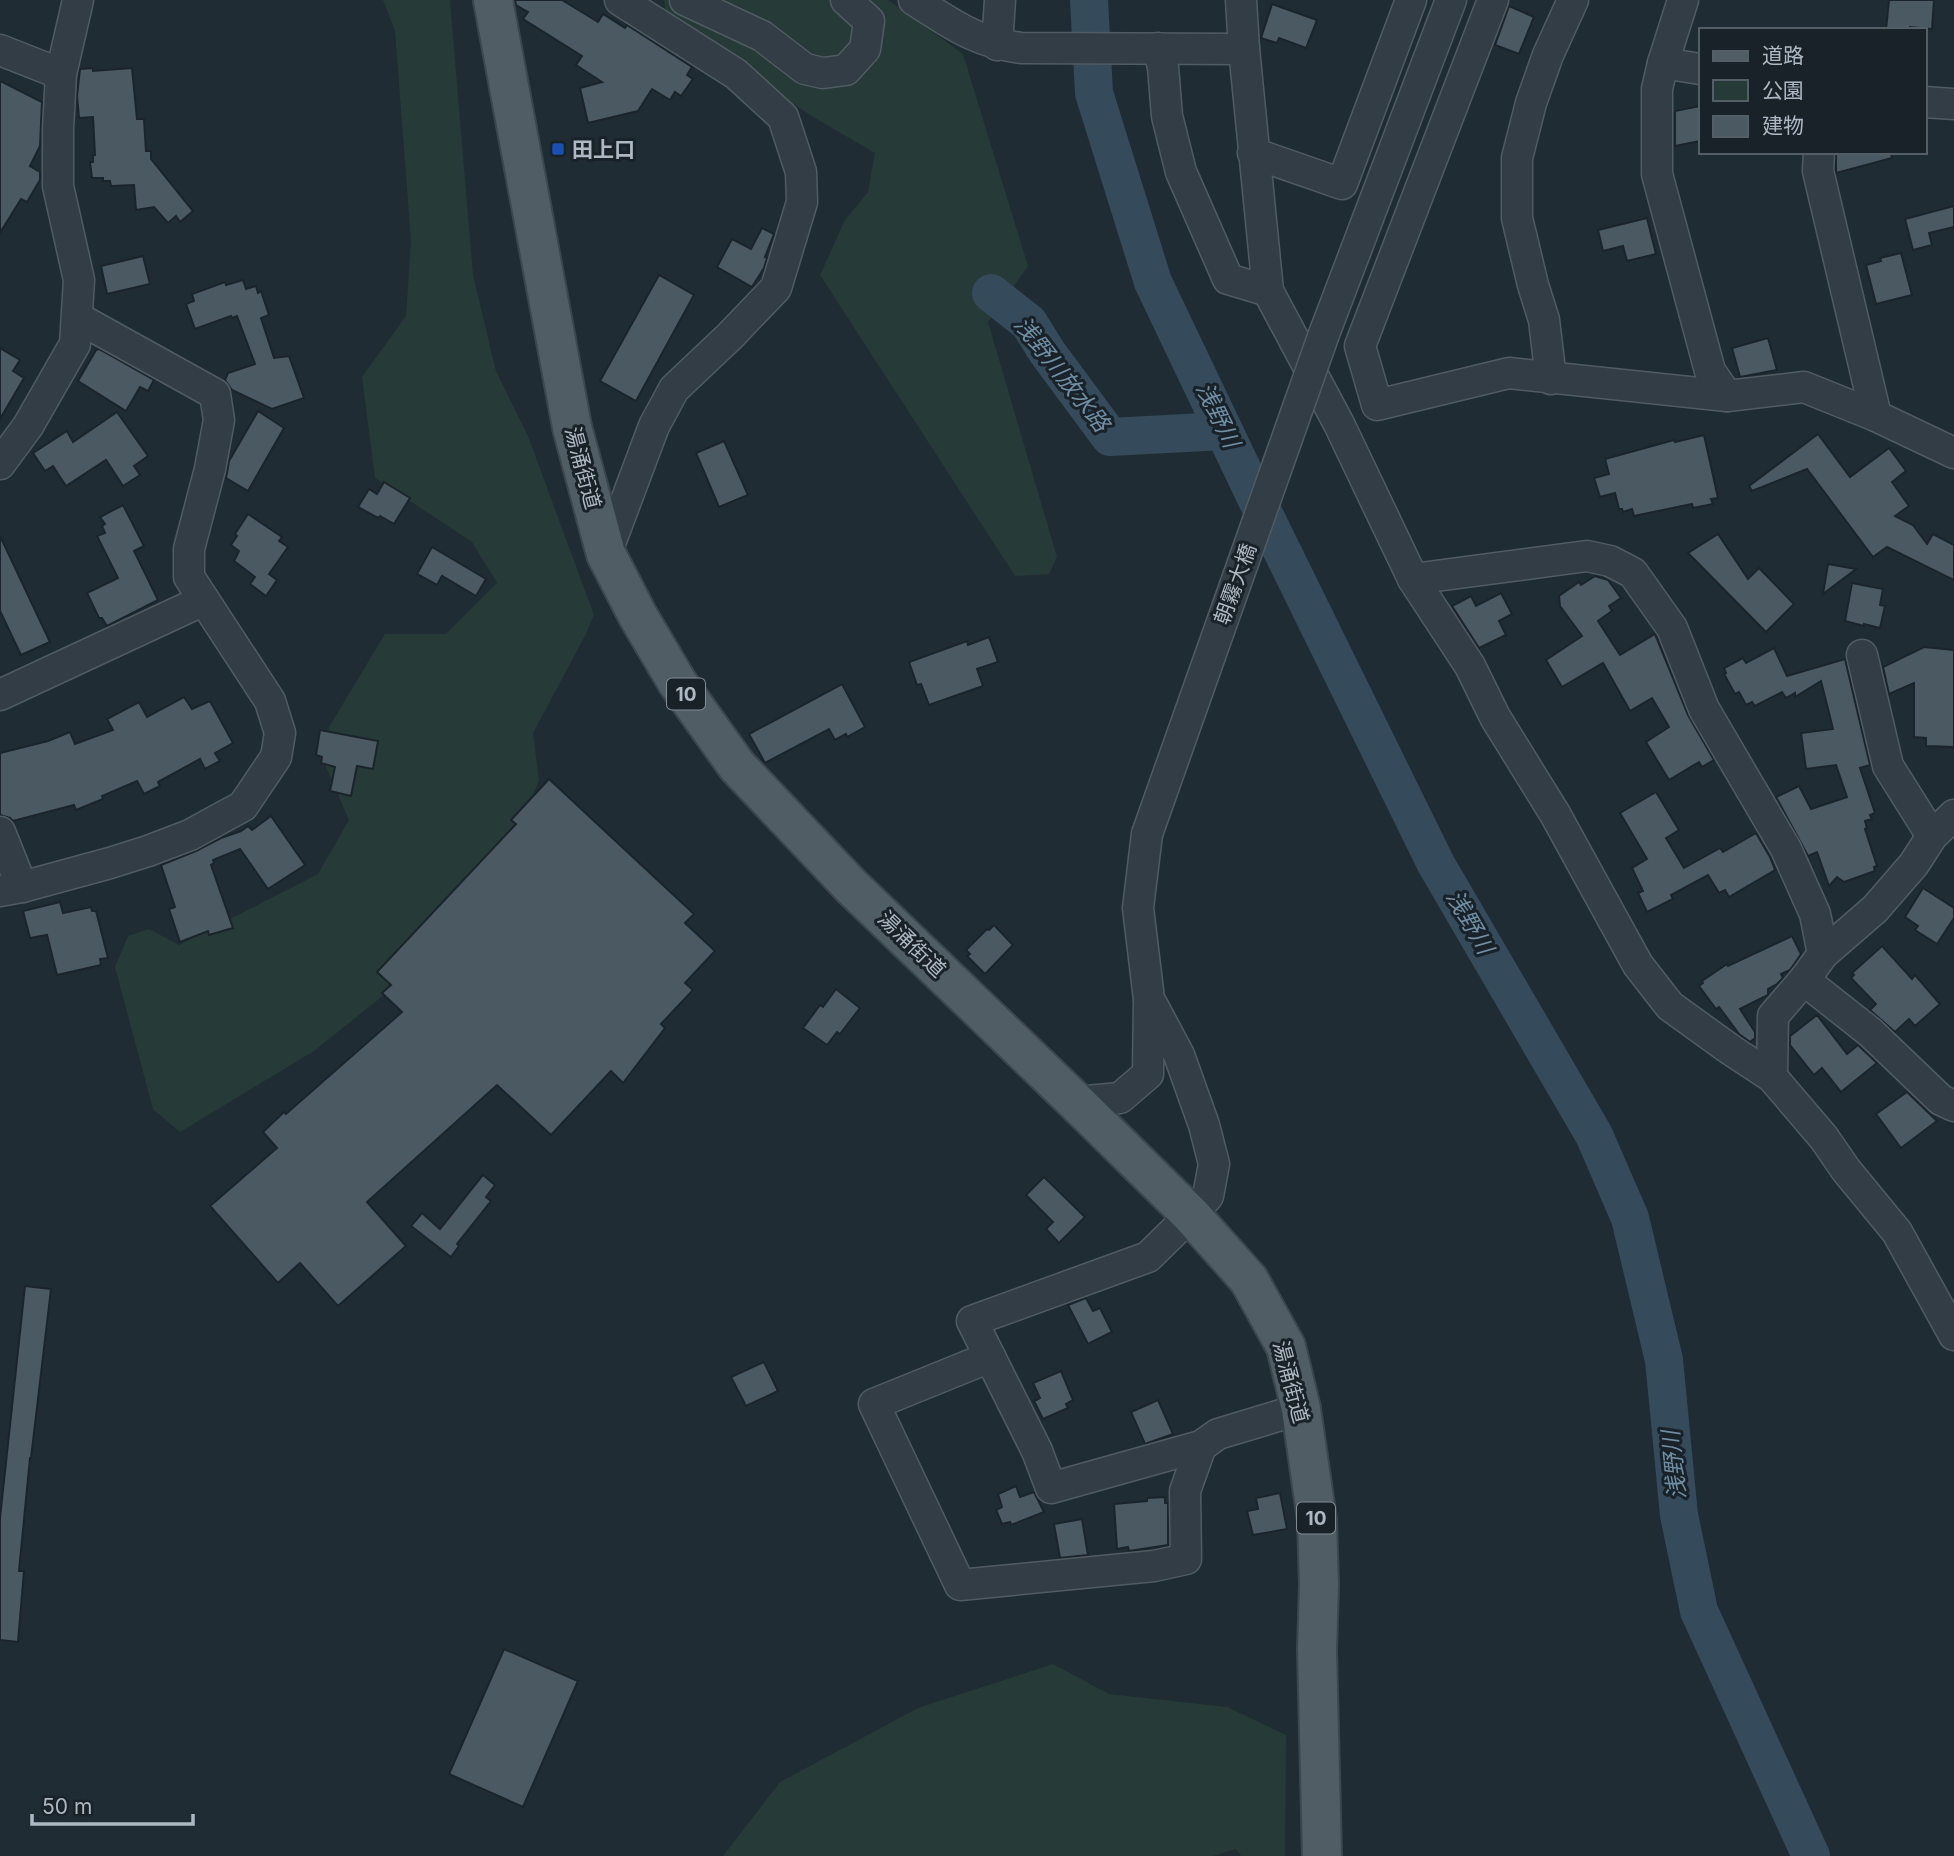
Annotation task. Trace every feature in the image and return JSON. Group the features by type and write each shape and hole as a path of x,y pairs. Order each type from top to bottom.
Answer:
{"main road":[{"name":"湯涌街道","path":"493,0 572,427 607,554 638,616 677,682 737,766 850,885 1191,1215 1249,1280 1286,1347 1301,1409 1317,1533 1322,1856"}],"street":[{"path":"0,464 28,426 75,344 79,280 58,187 61,74 78,0"},
{"path":"607,554 654,426 674,389 776,288 802,202 801,172 783,117 736,74 620,0"},
{"path":"685,0 762,36 805,69 823,73 846,71 865,49 869,21 846,0"},
{"path":"914,0 962,31 1009,46 1244,49"},
{"path":"1000,0 1009,46"},
{"path":"1241,0 1253,153 1268,291 1339,424 1413,579 1470,666 1495,717 1555,814 1639,965 1670,1006 1772,1077 1824,1138 1846,1170 1897,1232 1954,1335"},
{"path":"1253,153 1342,184 1411,0"},
{"name":"朝霧大橋","path":"1149,999 1138,908 1147,834 1324,334 1451,0"},
{"path":"1493,0 1360,346 1377,404 1509,373 1727,396 1804,387 1876,416 1954,453"},
{"path":"1551,379 1544,320 1532,285 1517,218 1517,158 1535,91 1573,0"},
{"path":"1683,0 1657,89 1657,174 1710,371 1727,396"},
{"path":"1153,48 1163,67 1167,116 1181,173 1228,279 1268,291"},
{"path":"0,50 61,74"},
{"path":"1663,63 1699,69"},
{"path":"1926,102 1954,104"},
{"path":"1819,154 1818,170 1876,416"},
{"path":"0,832 11,889 148,851 190,835 243,806 276,757 280,733 270,701 189,577 189,549 210,469 219,420 215,394 78,318"},
{"path":"1413,579 1587,556 1609,561 1633,573 1672,628 1704,709 1786,849 1815,914 1823,954"},
{"path":"0,695 204,600"},
{"path":"1862,655 1888,766 1932,836"},
{"path":"1772,1077 1773,1016 1804,981 1823,954 1875,909 1914,864 1932,836 1954,816"},
{"path":"1804,981 1870,1032 1941,1100 1954,1106"},
{"path":"1076,1102 1120,1098 1147,1074 1149,999"},
{"path":"1149,999 1179,1055 1204,1125 1213,1164 1208,1196 1148,1257 972,1321 1037,1451 1051,1488 1201,1446 1218,1434 1301,1409"},
{"path":"990,1357 874,1404 960,1585 1154,1566 1186,1559 1185,1491 1201,1446"}],"green space":[{"path":"383,0 450,0 473,275 496,371 528,436 594,615 533,733 539,780 523,821 395,986 314,1051 180,1132 153,1109 115,967 128,936 149,929 179,945 318,874 349,820 322,757 329,727 385,634 446,634 497,583 472,542 375,478 362,377 406,316 411,241 395,31"},
{"path":"664,0 888,0 963,54 1028,266 988,322 1057,557 1049,574 1015,576 820,275 845,220 868,192 875,153 808,114 665,10"},
{"path":"1053,1664 1109,1694 1227,1707 1286,1735 1285,1856 1241,1856 1236,1849 1213,1856 723,1856 780,1782 918,1708"}],"building":[{"path":"515,0 562,0 598,22 603,14 625,28 627,25 692,67 687,75 693,79 681,96 675,92 670,100 652,89 638,111 588,123 580,88 602,82 576,65 582,56 523,19 528,12 516,5"},
{"path":"1889,0 1934,0 1932,29 1886,28"},
{"path":"1272,4 1317,20 1306,48 1279,38 1277,43 1261,38"},
{"path":"1509,6 1534,17 1519,54 1495,45"},
{"path":"93,68 93,71 132,68 137,119 144,119 146,151 151,151 151,159 193,211 180,222 176,216 168,223 154,207 136,210 134,185 111,186 110,181 103,181 103,178 92,178 90,162 93,162 95,155 93,117 79,118 77,96 80,69"},
{"path":"0,81 42,102 40,146 30,166 40,172 40,180 27,202 21,199 0,233"},
{"path":"1699,106 1699,141 1675,146 1675,111"},
{"path":"1836,154 1891,154 1892,158 1836,173"},
{"path":"1954,206 1954,227 1929,233 1932,245 1913,250 1905,219"},
{"path":"1647,218 1656,254 1627,261 1623,246 1603,251 1598,230"},
{"path":"762,228 774,234 765,257 764,268 752,287 717,267 732,239 751,249"},
{"path":"1901,253 1912,295 1876,304 1866,265"},
{"path":"143,256 150,284 107,294 101,266"},
{"path":"659,275 694,295 636,401 600,381"},
{"path":"243,280 246,289 256,286 258,293 261,291 269,315 261,318 274,358 289,356 304,398 272,409 232,390 225,380 228,373 255,364 237,316 195,329 186,304 194,301 192,294 225,282 226,285"},
{"path":"1768,338 1777,370 1740,377 1732,348"},
{"path":"0,348 20,360 13,371 24,378 0,419"},
{"path":"99,349 154,380 148,391 140,387 126,411 78,381"},
{"path":"258,411 284,428 248,491 226,478 229,461"},
{"path":"117,412 148,456 134,466 140,475 123,486 106,460 66,486 53,466 45,471 33,453 67,431 73,442"},
{"path":"1818,434 1850,477 1889,448 1906,471 1892,482 1909,506 1895,516 1913,525 1927,544 1933,534 1954,545 1954,580 1887,547 1873,557 1807,469 1752,491 1749,486"},
{"path":"1704,435 1718,498 1711,499 1713,504 1693,508 1692,504 1634,516 1632,509 1623,512 1619,509 1615,493 1600,497 1594,478 1609,474 1605,459 1674,440 1675,442"},
{"path":"724,441 748,495 719,507 696,453"},
{"path":"384,482 410,498 394,524 358,507 369,489 377,494"},
{"path":"123,505 144,546 134,551 158,600 107,626 102,618 99,618 87,593 118,578 97,536 105,533 102,526 105,524 100,517"},
{"path":"248,514 282,537 279,541 288,547 269,574 277,580 266,596 250,584 255,577 234,561 239,551 231,545"},
{"path":"1718,534 1748,579 1759,568 1794,604 1766,632 1688,553"},
{"path":"0,536 50,642 21,655 0,611"},
{"path":"432,547 486,579 476,596 442,576 437,585 417,574"},
{"path":"1828,564 1856,569 1823,594"},
{"path":"1595,576 1608,580 1621,598 1609,606 1612,611 1598,621 1620,655 1655,634 1688,715 1714,760 1702,767 1699,762 1669,780 1646,742 1669,727 1652,698 1630,711 1603,663 1562,687 1546,660 1582,636 1560,606 1559,596 1579,582 1581,585"},
{"path":"1852,583 1883,589 1880,605 1885,606 1880,628 1845,621"},
{"path":"1501,593 1512,614 1499,621 1506,635 1479,648 1452,606 1471,596 1476,606"},
{"path":"989,637 998,662 977,669 983,686 929,705 921,684 917,685 909,662 967,641 968,645"},
{"path":"1924,647 1954,650 1954,747 1926,746 1926,738 1914,737 1914,683 1889,694 1883,667"},
{"path":"1774,648 1787,676 1845,659 1870,765 1860,768 1875,813 1870,815 1872,819 1865,821 1865,829 1877,866 1874,867 1875,871 1844,882 1837,877 1829,886 1817,852 1808,856 1776,797 1799,786 1811,809 1847,797 1836,765 1806,769 1801,733 1833,729 1821,681 1795,697 1795,693 1786,698 1782,692 1755,706 1752,702 1746,705 1739,692 1735,694 1724,674 1724,668 1743,658 1746,663"},
{"path":"842,684 865,727 835,740 829,729 765,763 749,734"},
{"path":"184,697 192,709 210,701 233,743 215,753 220,761 205,769 200,759 158,782 160,786 144,794 137,781 76,810 74,805 13,821 0,815 0,753 48,741 70,732 75,744 113,730 107,719 139,702 147,717"},
{"path":"320,730 378,741 373,769 357,766 351,796 330,791 335,767 321,763 322,757 316,755"},
{"path":"549,779 694,914 685,923 715,951 685,983 693,990 661,1024 665,1028 623,1083 611,1071 551,1135 497,1085 367,1202 406,1246 338,1306 300,1263 278,1283 210,1206 277,1148 263,1132 402,1012 382,993 391,985 377,972 516,824 511,820"},
{"path":"1656,792 1679,830 1666,838 1684,868 1720,848 1723,852 1756,833 1775,870 1729,897 1725,890 1719,893 1708,875 1671,895 1673,899 1647,912 1638,893 1643,891 1632,868 1647,859 1620,813"},
{"path":"271,816 305,865 268,889 240,849 213,860 211,865 233,928 209,935 208,931 180,942 169,909 175,907 161,865 248,826 252,830"},
{"path":"1923,888 1954,908 1954,918 1937,944 1915,930 1918,926 1905,917"},
{"path":"60,902 63,913 91,907 92,911 96,911 108,958 100,959 101,965 57,975 47,935 30,938 23,911"},
{"path":"994,925 1013,945 985,974 967,956 970,954 966,950"},
{"path":"1792,936 1801,954 1790,970 1781,974 1783,978 1768,989 1768,995 1740,1009 1755,1032 1755,1038 1750,1042 1739,1034 1719,1007 1716,1009 1699,986 1727,964 1728,966"},
{"path":"1882,946 1912,979 1915,975 1940,1004 1915,1026 1909,1019 1895,1032 1870,1010 1876,1004 1851,978 1854,975 1852,973"},
{"path":"836,989 860,1008 840,1034 837,1032 827,1045 803,1028"},
{"path":"1817,1015 1847,1054 1858,1045 1877,1063 1841,1092 1822,1068 1814,1075 1790,1045 1790,1036"},
{"path":"1907,1092 1937,1121 1901,1148 1876,1114"},
{"path":"483,1175 495,1185 486,1197 491,1201 457,1244 459,1246 451,1257 411,1226 422,1213 440,1229"},
{"path":"1044,1177 1085,1217 1059,1243 1046,1229 1053,1222 1026,1195"},
{"path":"25,1286 51,1289 19,1571 24,1571 18,1642 0,1640 0,1518"},
{"path":"1086,1298 1093,1311 1100,1308 1112,1332 1088,1344 1068,1305"},
{"path":"764,1362 778,1391 746,1406 731,1377"},
{"path":"1061,1371 1073,1400 1066,1404 1068,1408 1043,1419 1034,1401 1040,1398 1033,1383"},
{"path":"1158,1400 1173,1434 1145,1444 1131,1412"},
{"path":"1016,1486 1020,1497 1034,1492 1044,1512 1011,1525 1010,1522 1002,1524 996,1510 1002,1507 998,1494"},
{"path":"1280,1493 1287,1529 1253,1535 1247,1511 1258,1509 1256,1498"},
{"path":"1165,1497 1165,1503 1168,1503 1168,1545 1129,1551 1128,1547 1117,1549 1114,1504"},
{"path":"1082,1519 1088,1555 1060,1558 1054,1524"},
{"path":"504,1649 578,1681 523,1807 449,1774"}],"waterway":[{"name":"浅野川","path":"1089,0 1094,93 1153,282 1436,864 1594,1135 1630,1218 1664,1360 1679,1515 1699,1611 1811,1856"},
{"name":"浅野川放水路","path":"991,293 1029,323 1047,352 1110,437 1224,431"}],"place":[{"name":"田上口","path":"558,149"}]}
